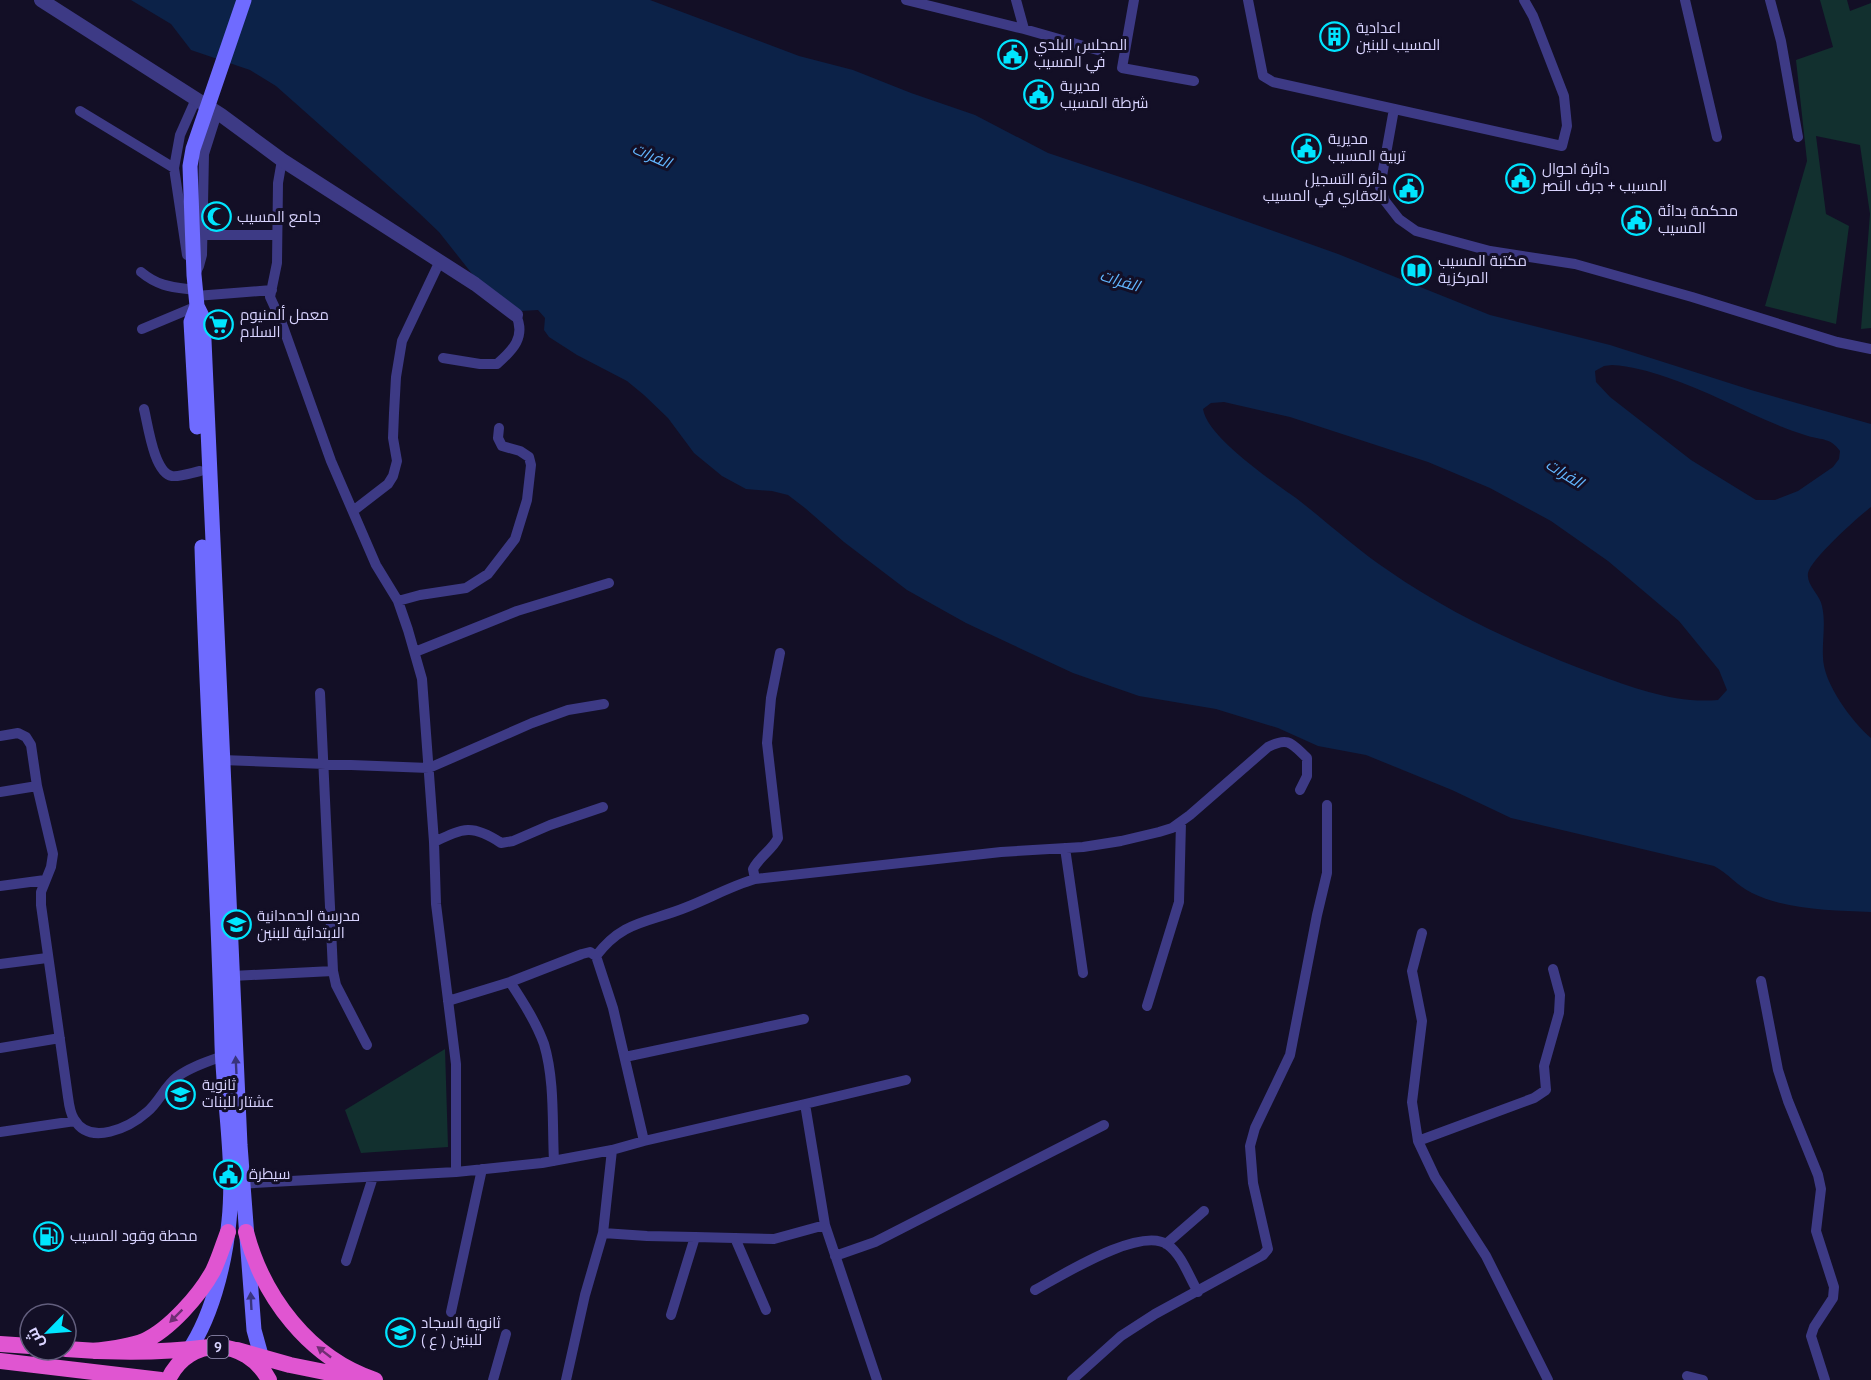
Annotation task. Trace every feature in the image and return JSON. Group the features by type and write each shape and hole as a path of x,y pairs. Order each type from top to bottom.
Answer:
{"highway":[{"path":"94,1351 114,1349 146,1340 170,1322 201,1290 212,1272 228,1232"},
{"path":"246,1232 262,1278 275,1300 298,1329 330,1357 348,1369 375,1380"},
{"path":"0,1344 18,1345"},
{"name":"9","path":"168,1380 177,1365 192,1353 210,1347"},
{"name":"9","path":"78,1350 160,1352 224,1347 262,1358 367,1380"},
{"name":"9","path":"237,1350 257,1362 269,1380"},
{"path":"0,1361 161,1380"}],"main road":[{"path":"244,0 193,149 190,188 195,292 191,322 200,471 223,1056 237,1184 246,1232 254,1330 269,1380"},
{"path":"177,1365 189,1349 209,1310 222,1264 237,1184 240,1145 203,318 195,292"}],"street":[{"path":"41,0 217,112 282,160 475,284 516,315 519,323 518,340 513,350 497,364 480,364 442,358"},
{"path":"906,0 1024,29 1101,51"},
{"path":"1016,0 1024,29"},
{"path":"1134,0 1122,68 1194,81"},
{"path":"1248,0 1263,76 1273,82 1562,146 1567,126 1564,96 1533,16 1524,0"},
{"path":"1685,0 1717,137"},
{"path":"1770,0 1781,42 1798,137"},
{"path":"195,292 174,168 180,135 196,99"},
{"path":"1394,109 1380,187 1385,201 1399,219 1416,231 1490,252 1575,264 1837,342 1871,350"},
{"path":"80,111 174,168"},
{"path":"141,329 195,292 201,261 204,154 217,112"},
{"path":"282,160 276,235 277,264 270,297 281,321 331,461 376,565 398,601 422,679 434,842 436,904 456,1064 456,1172"},
{"path":"202,235 276,235"},
{"path":"353,511 388,484 393,476 397,461 393,438 396,377 402,341 440,261"},
{"path":"141,272 152,281 162,285 195,292 272,290"},
{"path":"144,409 162,470 174,476 200,471"},
{"path":"398,601 466,588 488,574 515,539 527,500 531,465 529,457 520,451 502,446 498,438 499,428"},
{"path":"415,652 517,611 609,584"},
{"path":"755,879 753,869 756,863 774,846 778,837 767,743 771,698 780,653"},
{"path":"320,693 333,971 336,985 367,1045"},
{"path":"222,760 429,768 532,723 568,710 604,704"},
{"path":"0,736 18,733 26,737 31,745 37,786 53,854 51,867 41,892 40,905 68,1097 75,1121 82,1128 96,1133 105,1134 115,1130 148,1111 181,1074 223,1056"},
{"path":"596,956 608,940 623,930 755,879 1001,852 1065,848 1121,841 1172,828 1204,805 1268,747 1278,742 1286,741 1292,744 1307,758 1307,776 1300,790"},
{"path":"0,792 37,786"},
{"path":"1072,1380 1121,1336 1155,1314 1263,1255 1268,1249 1253,1183 1250,1146 1255,1128 1290,1055 1327,873 1327,805"},
{"path":"434,842 455,832 473,829 486,833 501,843 513,841 550,825 603,807"},
{"path":"1148,1006 1179,902 1181,822"},
{"path":"1065,848 1083,973"},
{"path":"0,886 45,880"},
{"path":"1422,933 1412,970 1422,1021 1412,1102 1418,1141 1435,1177 1486,1256 1548,1380"},
{"path":"448,1001 510,982 582,954 590,952 596,956 613,1008 644,1141"},
{"path":"0,964 47,958"},
{"path":"1418,1141 1534,1098 1546,1090 1544,1066 1559,1013 1560,995 1553,969"},
{"path":"232,976 333,971"},
{"path":"1761,981 1778,1070 1818,1175 1821,1189 1816,1231 1834,1287 1833,1298 1814,1327 1811,1336 1825,1380"},
{"path":"510,982 528,1011 546,1052 550,1071 554,1161"},
{"path":"625,1057 804,1019"},
{"path":"0,1048 60,1038"},
{"path":"237,1184 456,1172 554,1161 612,1150 906,1080"},
{"path":"805,1104 825,1225 877,1380"},
{"path":"0,1132 75,1121"},
{"path":"835,1256 876,1242 1104,1125"},
{"path":"566,1380 588,1285 603,1233 612,1150"},
{"path":"451,1312 482,1168"},
{"path":"346,1261 373,1177"},
{"path":"1166,1244 1204,1211"},
{"path":"603,1233 774,1239 825,1225"},
{"path":"671,1314 695,1237"},
{"path":"735,1238 766,1310"},
{"path":"1035,1290 1105,1252 1138,1241 1153,1240 1166,1244 1178,1255 1198,1292"},
{"path":"493,1380 506,1334"},
{"path":"1687,1376 1703,1380"}],"green space":[{"path":"1820,0 1847,0 1850,11 1871,3 1871,328 1861,329 1870,214 1860,145 1816,136 1826,214 1849,226 1836,324 1765,306 1807,161 1796,60 1833,47"},
{"path":"445,1049 448,1147 361,1153 345,1110"}],"water":[{"name":"الفرات","path":"131,0 650,0 799,56 853,70 975,115 1048,153 1338,254 1490,315 1610,345 1751,390 1871,424 1871,507 1817,558 1808,577 1822,606 1823,657 1828,678 1847,712 1871,738 1871,912 1810,908 1780,903 1747,890 1714,866 1511,818 1452,790 1366,755 1318,746 1278,728 1216,709 1139,696 1073,673 966,623 907,590 788,495 746,489 722,476 694,453 668,418 627,381 577,355 549,337 544,330 545,318 538,310 520,311 497,296 473,275 439,232 418,212 276,86 250,70 191,50 171,24","holes":["1612,365 1626,366 1666,377 1790,430 1830,442 1840,451 1839,459 1833,467 1798,491 1775,500 1756,500 1691,460 1610,397 1596,382 1595,371","1224,402 1290,417 1428,462 1490,488 1551,521 1608,561 1679,621 1719,670 1727,690 1718,700 1702,701 1671,697 1640,689 1541,653 1438,602 1365,554 1228,445 1207,420 1203,409 1211,403"]}],"place":[{"name":"اعدادية المسيب للبنين","path":"1335,37"},
{"name":"المجلس البلدي في المسيب","path":"1013,54"},
{"name":"مديرية شرطة المسيب","path":"1039,95"},
{"name":"مديرية تربية المسيب","path":"1307,148"},
{"name":"دائرة احوال المسيب + جرف النصر","path":"1521,178"},
{"name":"دائرة التسجيل العقاري في المسيب","path":"1408,188"},
{"name":"جامع المسيب","path":"216,217"},
{"name":"محكمة بدائة المسيب","path":"1637,220"},
{"name":"مكتبة المسيب المركزية","path":"1417,270"},
{"name":"معمل ألمنيوم السلام","path":"219,324"},
{"name":"مدرسة الحمدانية الابتدائية للبنين","path":"236,925"},
{"name":"ثانوية عشتار للبنات","path":"181,1094"},
{"name":"سيطرة","path":"228,1174"},
{"name":"محطة وقود المسيب","path":"49,1236"},
{"name":"ثانوية السجاد ( ع ) للبنين","path":"400,1332"}]}
